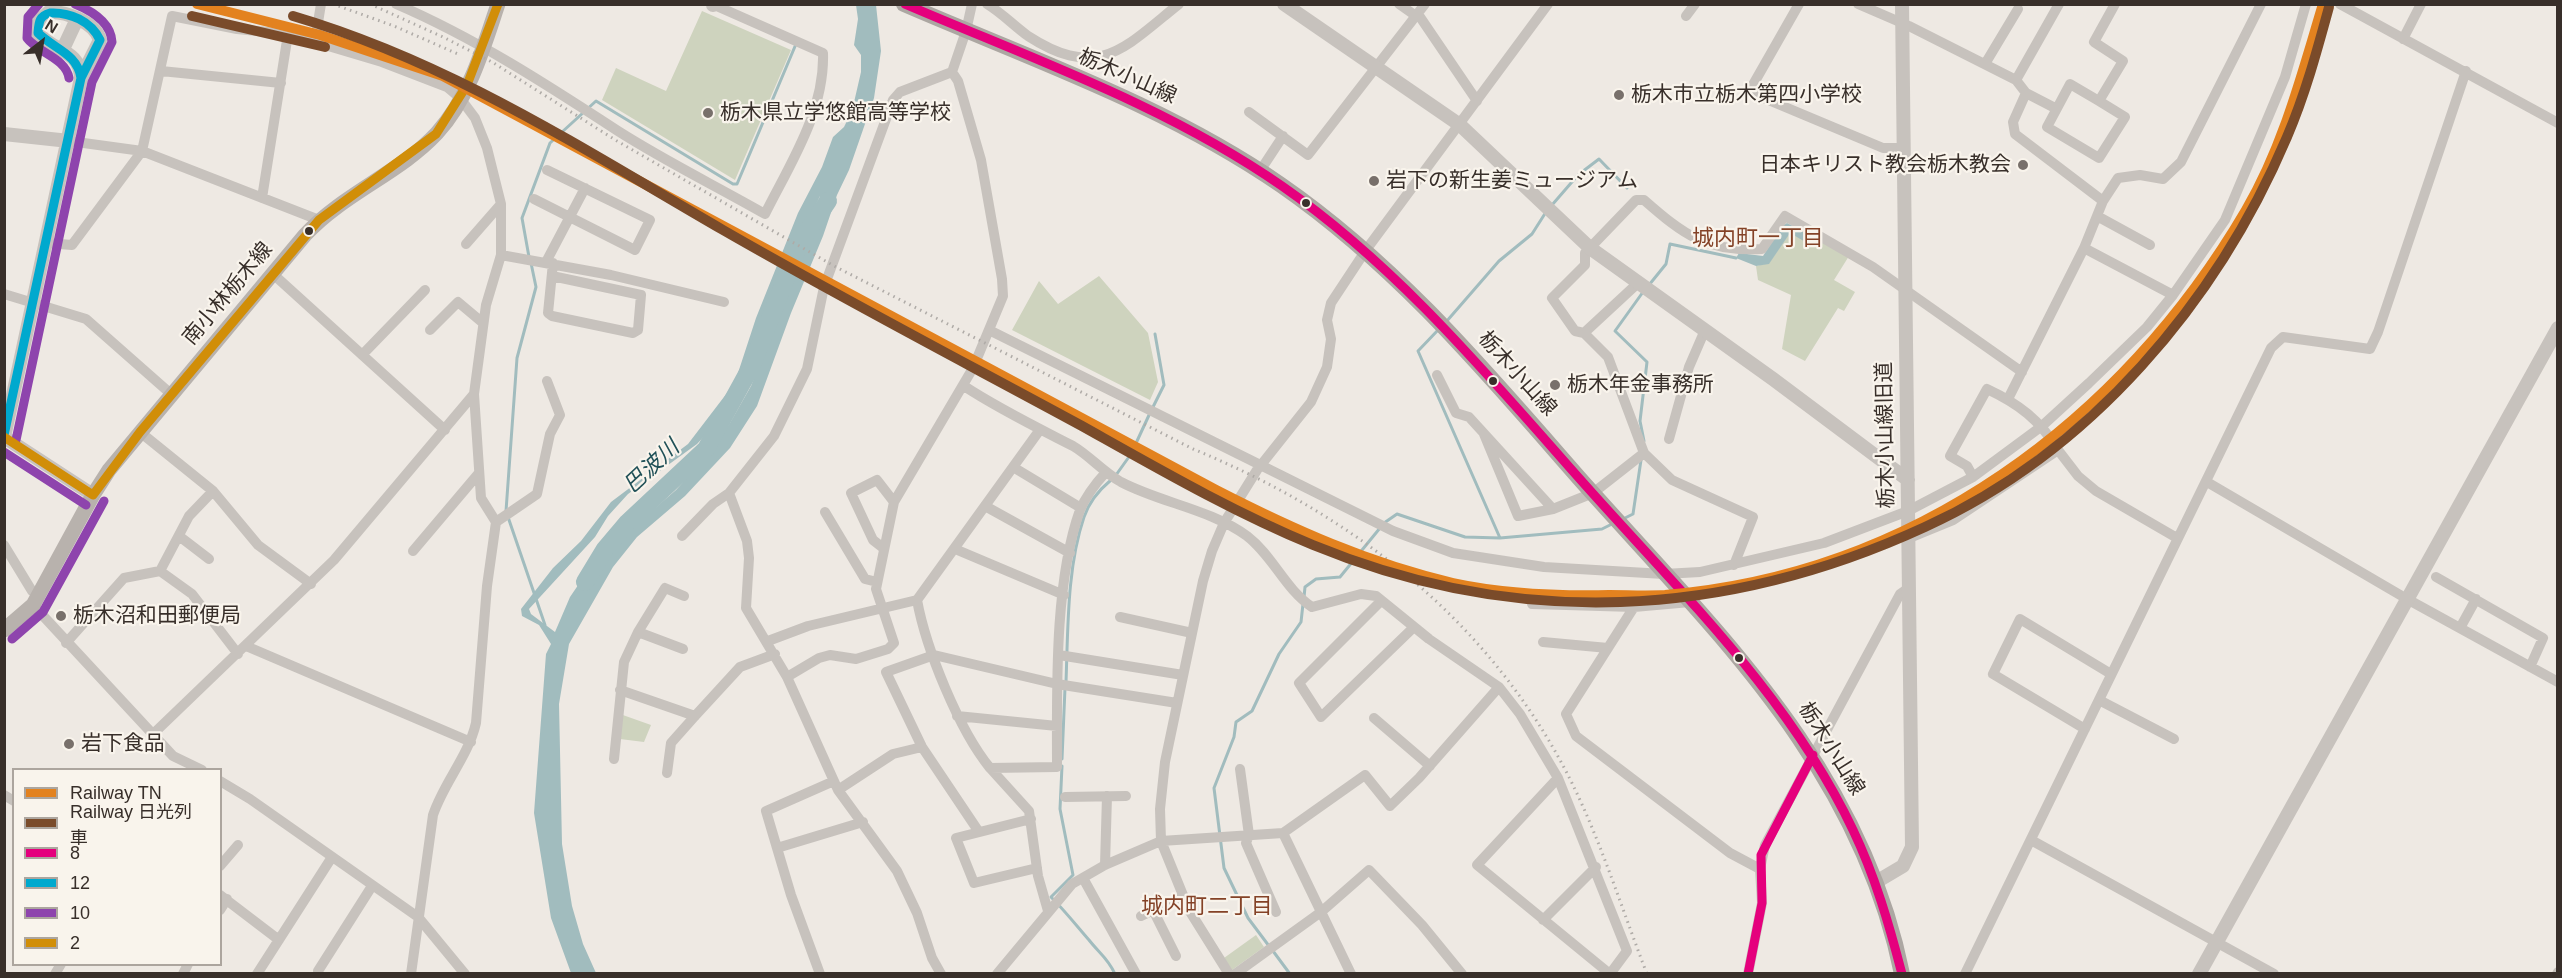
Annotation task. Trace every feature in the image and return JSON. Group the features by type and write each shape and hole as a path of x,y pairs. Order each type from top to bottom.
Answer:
{"main road":[{"name":"南小林栃木線","path":"4,630 36,599 93,495 140,432 319,220 335,206 426,143 445,124 460,98 483,46 498,4"},
{"name":"栃木小山線","path":"904,4 1192,131 1260,171 1366,250 1431,312 1690,602 1773,699 1813,755 1851,825 1876,882 1902,974"}],"street":[{"path":"315,41 321,4"},
{"path":"396,4 483,46 536,76 620,132 765,214 810,124 824,67 824,53 712,5"},
{"path":"682,536 713,504 729,493 774,436 807,369 824,287 893,100 900,92 952,72 966,32 972,4"},
{"path":"987,4 1029,36 1056,49 1086,58 1105,57 1124,50 1179,4"},
{"path":"1284,4 1378,66 1460,125 1590,248 1908,480"},
{"path":"1399,4 1417,15 1478,101"},
{"path":"1249,112 1308,155 1425,4"},
{"path":"1229,974 1183,896 1161,841 1160,808 1165,762 1203,581 1224,523 1261,465 1311,402 1327,367 1331,339 1327,320 1330,303 1366,250 1548,4"},
{"path":"1686,16 1695,4"},
{"path":"1799,4 1750,90 1754,94 1883,148 1903,148"},
{"path":"1858,4 2016,80 2026,93 2055,108"},
{"name":"栃木小山線旧道","path":"1876,882 1903,866 1912,847 1902,4"},
{"path":"2016,80 2059,4"},
{"path":"2099,101 2123,61 2094,42 2115,4"},
{"path":"2008,399 2084,248 2103,201 2118,178 2140,175 2163,179 2181,162 2261,4"},
{"path":"991,331 1393,531 1454,553 1544,567 1664,574 1700,572 1824,543 1908,510 1972,477 2042,426 2120,355 2173,295 2225,220 2284,77 2306,4"},
{"path":"2340,4 2558,123"},
{"path":"2403,39 2421,4"},
{"path":"1985,64 2018,9"},
{"path":"81,78 78,62 63,49 43,39 38,33 39,21 44,15 55,12 77,20 93,28 100,40 81,78 4,437 93,495"},
{"path":"46,243 72,245 142,151 172,16 237,29 288,34 419,75 447,87 460,98 475,118 487,148 501,204 501,255 483,323 474,394 481,498 496,522 487,586 476,723 471,742 440,795 433,815 411,974"},
{"path":"63,49 77,20"},
{"path":"262,198 288,34"},
{"path":"1050,67 1056,49"},
{"path":"161,71 281,83"},
{"path":"1965,974 2271,348 2283,337 2370,349 2466,71"},
{"path":"787,677 830,655 856,659 888,649 894,643 876,589 882,547 894,502 964,386 991,331 1003,296 981,160 958,81 952,72"},
{"path":"2070,84 2099,101 2125,117 2099,158 2047,127 2055,108 2070,84"},
{"path":"2026,93 2013,122 2015,134 2103,201"},
{"path":"4,134 142,151 319,220"},
{"path":"1260,171 1282,136"},
{"path":"534,199 635,250 650,220 547,170"},
{"path":"552,276 641,295 638,330 633,333 552,316 548,313 552,276 550,263 585,188"},
{"path":"1734,565 1753,517 1672,480 1644,453 1608,357 1584,333 1575,332 1552,298 1585,265 1585,253 1636,200 1644,200 1678,229 1696,240 1733,251 1762,249 1785,216 1907,289 2022,372"},
{"path":"466,244 501,204"},
{"path":"2097,216 2150,245"},
{"path":"2084,248 2173,295"},
{"path":"501,255 550,263 724,302"},
{"path":"273,274 445,430"},
{"path":"1584,333 1638,283"},
{"path":"362,355 425,290"},
{"path":"4,294 86,319 171,394"},
{"path":"430,330 458,302 483,323"},
{"path":"2199,974 2558,328"},
{"path":"1669,439 1689,367 1705,330"},
{"path":"1437,375 1456,413 1469,417 1553,509"},
{"path":"496,522 537,494 550,434 560,415 547,381"},
{"path":"964,386 1039,431 1074,447 1106,472 1144,492 1224,523 1247,536 1269,557 1301,600 1312,607 1361,594 1376,596 1414,627 1500,687 1520,714 1558,778 1596,867 1627,951 1610,974 1477,866 1558,778"},
{"path":"1972,477 1967,466 1950,456 1987,389 2008,399 2030,414 2042,426 2078,476 2096,491 2177,538"},
{"path":"152,735 311,584 474,394"},
{"path":"768,641 808,626 917,600 1039,431"},
{"path":"140,432 213,491 258,545 311,584"},
{"path":"1484,434 1518,516 1553,509 1593,493 1644,453"},
{"path":"1910,538 1953,520 2058,450"},
{"path":"1013,467 1081,508"},
{"path":"990,768 1057,767 1057,684 1064,595 1070,553 1081,508 1106,472"},
{"path":"413,550 479,473"},
{"path":"882,547 873,540 851,493 877,480 894,502"},
{"path":"2207,482 2407,599 2558,682"},
{"path":"160,571 189,516 213,491"},
{"path":"729,493 747,542 746,609 768,641 787,677 836,785 897,871 916,913 932,958 941,974"},
{"path":"985,506 1070,553"},
{"path":"825,513 865,579 877,582"},
{"path":"178,536 208,559"},
{"path":"4,545 36,599 66,643 173,756 197,768"},
{"path":"955,549 1064,595"},
{"path":"66,643 124,578 160,571 192,594 242,650 471,742"},
{"path":"2436,577 2544,638 2530,667"},
{"path":"1748,974 1762,903 1760,869 1765,845 1900,594 1910,587"},
{"path":"614,759 624,662 638,632 665,588 684,596"},
{"path":"2460,628 2476,599"},
{"path":"917,600 921,623 957,716 975,750 1029,811 1037,868 1048,911"},
{"path":"1381,601 1299,683 1321,717 1414,627"},
{"path":"1532,604 1635,607 1690,602"},
{"path":"1635,607 1566,714 1576,736 1730,853 1760,869"},
{"path":"1120,617 1192,633"},
{"path":"2085,729 1993,674 2020,619 2111,674"},
{"path":"638,632 683,649"},
{"path":"1543,642 1608,648"},
{"path":"667,773 671,743 695,716 740,668 775,654"},
{"path":"979,832 922,747 886,672 934,655 1057,684 1177,703"},
{"path":"1059,655 1183,675"},
{"path":"997,974 1072,884 1105,865 1161,841 1283,832 1365,775 1390,806 1430,766 1500,687"},
{"path":"620,690 695,716"},
{"path":"2099,700 2174,739"},
{"path":"957,716 1057,726"},
{"path":"1374,718 1430,766"},
{"path":"820,974 766,811 836,785 893,754 922,747"},
{"path":"1240,768 1249,835 1246,843 1276,912"},
{"path":"222,782 418,917 465,974"},
{"path":"1105,865 1107,796"},
{"path":"1065,797 1126,796"},
{"path":"1030,819 956,838 974,883 1037,868"},
{"path":"777,848 863,822"},
{"path":"1283,832 1351,974"},
{"path":"2031,840 2274,974"},
{"path":"222,864 238,845"},
{"path":"257,974 332,857"},
{"path":"1543,920 1596,867"},
{"path":"1235,974 1321,912 1369,870 1422,925 1462,974"},
{"path":"1083,878 1136,974"},
{"path":"318,971 372,886"},
{"path":"1142,916 1183,896"},
{"path":"224,897 279,940"},
{"path":"1153,910 1176,956"}],"green space":[{"path":"702,11 791,50 735,180 602,100 616,68 666,91"},
{"path":"1790,232 1814,246 1820,239 1849,256 1834,280 1855,292 1844,311 1838,308 1805,361 1782,349 1791,295 1758,280 1756,266 1769,263"},
{"path":"1099,276 1148,333 1158,382 1150,400 1012,330 1039,281 1058,304"},
{"path":"620,714 651,725 644,742 620,739"},
{"path":"1256,935 1264,947 1232,970 1224,958"}],"water":[{"path":"856,5 876,5 881,51 874,98 849,170 791,313 757,406 730,448 685,496 637,537 613,567 569,644 559,704 562,844 572,906 583,944 596,973 571,973 551,918 534,813 546,654 551,644 539,625 522,616 521,609 553,568 581,541 611,502 688,444 727,393 737,376 756,318 798,213 822,167 833,137 844,127 852,111 861,72 861,55 854,45 858,19","holes":["820,196 813,227 751,386 730,423 707,455 676,490 611,546 587,572 570,597 555,632 531,614 529,609 595,537 608,516 628,494 697,444 723,416 750,365 772,300"]},
{"path":"1787,223 1820,239 1814,247 1790,233 1769,264 1756,266 1736,258 1739,253 1763,256 1782,226"}],"waterway":[{"path":"529,257 522,218 550,143 596,101 733,184 737,184 796,44"},
{"path":"1552,205 1578,175 1599,159 1627,188"},
{"name":"巴波川","path":"585,582 605,549 627,523 706,449 752,365 800,242 828,201"},
{"path":"1446,322 1499,261 1532,234 1546,212"},
{"path":"1649,285 1666,264 1670,244 1736,258"},
{"path":"506,511 517,358 536,287 531,263"},
{"path":"1643,292 1615,331 1647,362 1640,421 1644,441"},
{"path":"1439,329 1418,351 1500,538"},
{"path":"1153,407 1164,385 1155,334"},
{"path":"1116,475 1131,454 1150,413"},
{"path":"1623,519 1633,514 1641,460"},
{"path":"1066,682 1069,598 1078,536 1089,506 1111,480"},
{"path":"1384,523 1397,514 1465,537 1500,538 1602,529 1612,524"},
{"path":"508,517 545,625"},
{"path":"1304,597 1305,587 1316,579 1340,577 1380,528"},
{"path":"1269,946 1248,918 1224,868 1214,788 1234,737 1236,722 1252,711 1279,654 1301,622 1303,604"},
{"path":"1062,759 1065,688"},
{"path":"1062,766 1060,809 1073,875 1051,897 1106,960 1115,974"},
{"path":"1273,951 1290,974"}],"railway":[{"path":"333,4 394,26 458,54"},
{"path":"370,4 492,62 617,141 834,266 1302,502 1352,534 1400,570 1444,609 1485,652 1522,700 1555,751 1594,833 1647,974"}],"rail line":[{"name":"TN","path":"197,4 320,35 443,76 1216,490 1332,544 1392,566 1453,583 1511,592 1550,595 1665,595 1756,581 1843,556 1926,520 2002,474 2073,419 2138,357 2196,287 2246,210 2271,161 2299,83 2323,4"},
{"name":"日光列車","path":"293,16 351,35 407,58 514,110 812,280 1196,489 1283,532 1390,572 1467,591 1544,600 1621,602 1697,595 1774,580 1850,558 1925,527 1985,495 2041,458 2094,414 2142,366 2185,313 2224,257 2258,198 2287,137 2305,89 2329,7"},
{"name":"日光列車","path":"192,16 325,47"}],"transit line":[{"name":"10","path":"39,4 28,17 27,38 63,65 69,78"},
{"name":"10","path":"16,440 92,82 112,42 111,35 100,18 75,4"},
{"name":"2","path":"93,495 140,432 319,220 436,134 467,85 498,4"},
{"name":"8","path":"905,4 1146,108 1238,157 1324,217 1402,286 1475,361 1692,603 1729,645 1797,734 1827,781 1861,847 1881,900 1902,974"},
{"name":"12","path":"50,13 65,14 79,19 91,28 100,40 81,78 79,70 70,57 38,33 40,20 50,13"},
{"name":"12","path":"4,435 81,78"},
{"name":"2","path":"4,437 93,495"},
{"name":"10","path":"4,452 86,505"},
{"name":"10","path":"12,639 43,612 104,501"},
{"name":"8","path":"1748,974 1762,903 1761,855 1813,755"}],"place":[{"name":"栃木市立栃木第四小学校","path":"1619,95"},
{"name":"栃木県立学悠館高等学校","path":"708,113"},
{"name":"日本キリスト教会栃木教会","path":"2023,165"},
{"name":"岩下の新生姜ミュージアム","path":"1374,181"},
{"name":"栃木年金事務所","path":"1555,385"},
{"name":"栃木沼和田郵便局","path":"61,616"},
{"name":"岩下食品","path":"69,744"}],"district":[{"name":"城内町一丁目","path":"1758,239"},
{"name":"城内町二丁目","path":"1207,907"}]}
